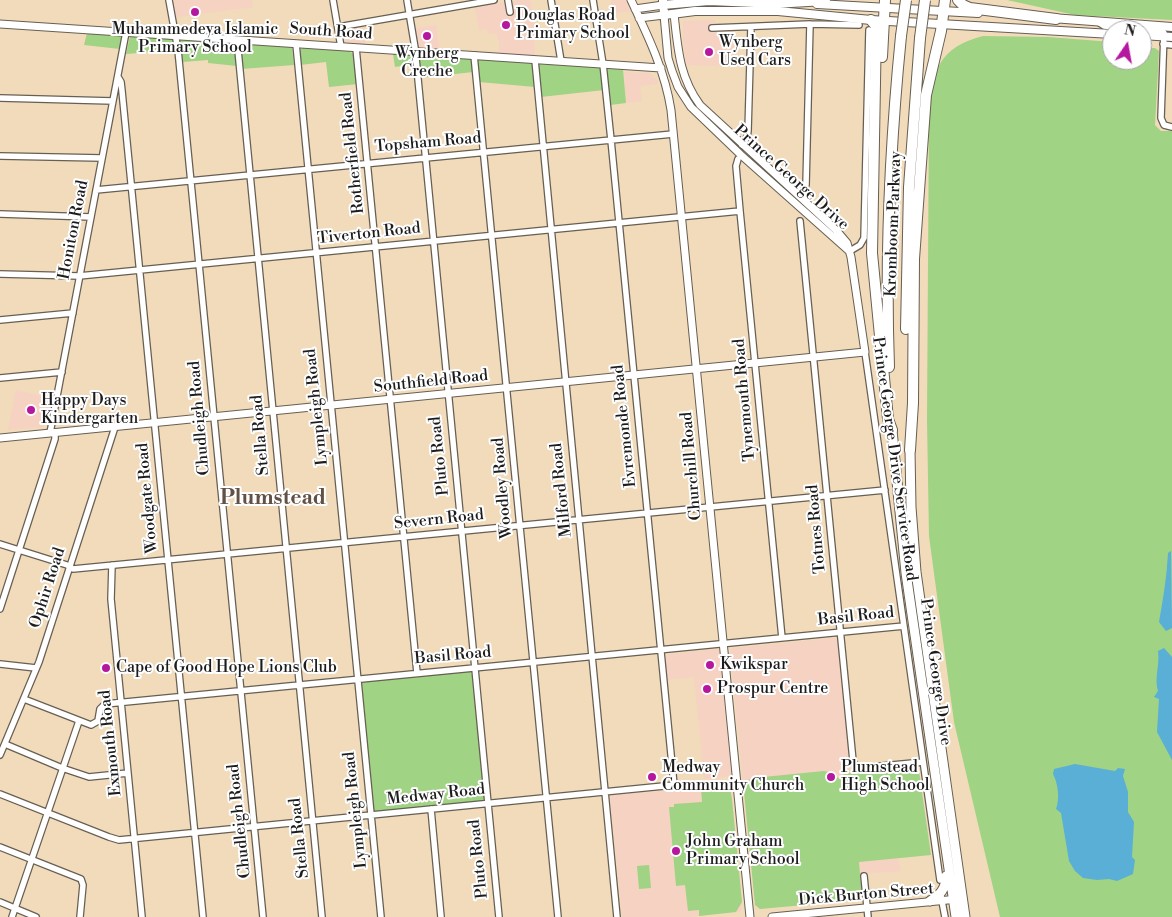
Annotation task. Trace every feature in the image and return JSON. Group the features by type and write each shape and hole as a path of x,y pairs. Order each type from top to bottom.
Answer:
{"highway":[{"path":"774,4 825,0"},
{"name":"Kromboom Parkway","path":"892,430 888,326 888,221 892,130 906,0"},
{"path":"910,450 913,404 914,259 922,138 928,80 945,0"},
{"path":"958,0 970,8 1056,19"},
{"path":"875,123 880,92 885,4"},
{"name":"Kromboom Parkway","path":"910,450 906,325 907,247 912,139 924,5"},
{"path":"870,25 876,26 872,253 888,419 892,430"}],"main road":[{"path":"1102,33 884,21 870,25 778,11 702,11 664,15 663,2 709,1 774,4 924,5 943,11 1172,27"},
{"path":"672,2 674,14"},
{"path":"1152,37 1172,42"},
{"name":"Prince George Drive","path":"892,430 906,573 943,836 958,899 965,917"},
{"name":"Prince George Drive","path":"910,450 911,507 916,572 958,899 956,917"},
{"path":"930,901 941,898 946,880 943,836"}],"street":[{"name":"Chudleigh Road","path":"169,0 176,36 200,264 263,917"},
{"path":"333,0 341,47"},
{"name":"Pluto Road","path":"406,0 415,52 426,158 499,917"},
{"path":"338,27 494,0"},
{"path":"508,0 510,12"},
{"path":"551,0 561,61"},
{"name":"Evremonde Road","path":"592,0 603,64 620,223 674,785"},
{"name":"Churchill Road","path":"631,0 661,68 669,98 750,917"},
{"path":"635,9 663,2"},
{"name":"Prince George Drive","path":"674,14 680,65 690,89 707,113 800,197 844,240 850,251"},
{"path":"639,18 664,15"},
{"name":"Prince George Drive","path":"664,15 668,58 678,87 691,107 850,251"},
{"path":"1098,22 1104,26 1162,31 1164,33 1161,118 1164,125 1172,127"},
{"name":"South Road","path":"0,24 661,68"},
{"path":"800,197 806,185 810,24"},
{"path":"712,28 810,24 859,25"},
{"path":"850,251 860,245 864,238 870,25"},
{"path":"742,145 748,131 751,27"},
{"name":"Honiton Road","path":"0,609 55,439 53,432 62,372 126,32"},
{"name":"Stella Road","path":"237,40 322,917"},
{"name":"Lympleigh Road","path":"296,44 381,917"},
{"name":"Rotherfield Road","path":"356,48 418,673"},
{"name":"Woodley Road","path":"474,55 558,917"},
{"name":"Milford Road","path":"535,60 617,917"},
{"name":"Woodgate Road","path":"118,77 122,82 203,917"},
{"path":"0,98 113,101"},
{"name":"Topsham Road","path":"96,190 673,134"},
{"path":"0,156 102,158"},
{"name":"Tynemouth Road","path":"738,159 736,166 740,211 782,638"},
{"name":"Tiverton Road","path":"0,274 80,276 740,211"},
{"path":"0,214 91,217"},
{"name":"Totnes Road","path":"800,221 853,763 857,767 862,768 923,762"},
{"name":"Prince George Drive Service Road","path":"850,251 940,880"},
{"path":"0,320 73,313"},
{"name":"Southfield Road","path":"0,438 865,352"},
{"path":"0,378 62,372"},
{"name":"Ophir Road","path":"0,755 36,668 115,427"},
{"name":"Severn Road","path":"0,544 73,569 885,490"},
{"name":"Exmouth Road","path":"112,565 111,599 142,917"},
{"name":"Basil Road","path":"79,721 93,725 98,721 102,706 120,702 904,626"},
{"path":"0,664 36,668"},
{"path":"12,917 79,721 24,699"},
{"path":"5,744 89,777 128,773"},
{"name":"Medway Road","path":"0,794 113,839 370,816 674,785"},
{"path":"431,810 441,917"},
{"path":"0,847 82,880 80,917"},
{"path":"864,876 868,917"},
{"path":"941,898 945,917"},
{"name":"Dick Burton Street","path":"941,898 958,899"},
{"name":"Dick Burton Street","path":"772,917 809,915 930,901"},
{"path":"0,902 36,917"}],"shaded area":[{"name":"Muhammedeya Islamic Primary School","path":"174,0 252,0 253,7 176,17"},
{"name":"Douglas Road Primary School","path":"515,0 530,0 534,21 535,56 499,53 499,42 496,33 488,34 487,29 479,30 475,7 501,3 505,5 506,13 513,11 512,4"},
{"path":"611,0 625,0 630,11 613,14"},
{"name":"Wynberg Used Cars","path":"715,20 715,30 733,30 734,66 686,65 683,21"},
{"name":"Wynberg Creche","path":"436,25 440,50 422,48 418,45 415,28"},
{"path":"362,27 366,45 346,42 343,31"},
{"path":"624,72 649,73 658,81 658,84 640,86 642,101 626,103"},
{"name":"Happy Days Kindergarten","path":"16,390 52,398 47,421 42,427 8,430"},
{"name":"Plumstead High School","path":"834,638 837,640 850,772 912,767 919,771 931,855 899,858 900,871 860,874 862,896 859,900 760,909 755,905 730,651 732,648"},
{"path":"718,649 721,653 733,776 704,779 694,677 667,680 665,659 669,654"},
{"name":"John Graham Primary School","path":"728,785 731,787 742,908 740,912 688,917 622,917 611,797 613,795"}],"green space":[{"path":"1007,0 1172,0 1172,20 1075,15"},
{"path":"87,33 122,36 120,49 84,45"},
{"path":"130,36 173,39 175,50 126,54"},
{"path":"983,36 1048,37 1102,41 1102,70 1152,70 1152,48 1159,51 1155,125 1161,131 1172,131 1172,917 1000,917 954,722 929,536 927,420 929,111 930,96 936,72 941,62 957,47"},
{"path":"180,40 233,43 237,66 208,63 208,60 182,62"},
{"path":"240,45 290,47 292,48 294,65 241,69"},
{"path":"303,48 349,51 355,55 358,84 329,87 326,62 300,65 299,50"},
{"path":"393,54 409,55 413,59 414,64 395,67"},
{"path":"422,56 470,59 472,60 473,72 420,78 418,60"},
{"path":"479,59 533,63 535,87 479,82 477,62"},
{"path":"538,64 602,68 604,90 541,97"},
{"path":"607,68 623,69 626,103 610,105"},
{"path":"469,671 473,676 485,803 373,814 362,683 367,680"},
{"path":"912,767 919,771 931,855 859,862 862,896 859,900 760,909 755,905 743,782 753,778 824,771 840,779 845,773"},
{"path":"727,786 730,788 732,799 742,902 736,912 699,916 699,910 688,911 685,885 676,886 669,807 674,807 674,804 702,802 701,788"},
{"path":"649,865 651,888 639,889 637,866"}],"water":[{"path":"1171,551 1172,628 1166,631 1159,622 1168,553"},
{"path":"1164,648 1172,657 1172,760 1157,732 1159,699 1154,697 1158,691 1158,651"},
{"path":"1075,764 1115,771 1118,768 1125,769 1123,776 1128,792 1128,812 1134,822 1132,857 1135,860 1133,874 1117,881 1083,878 1075,871 1069,861 1061,813 1056,809 1058,791 1053,774 1054,769"}],"place":[{"name":"Muhammedeya Islamic Primary School","path":"195,12"},
{"name":"Douglas Road Primary School","path":"506,25"},
{"name":"Wynberg Creche","path":"427,36"},
{"name":"Wynberg Used Cars","path":"709,52"},
{"name":"Happy Days Kindergarten","path":"31,410"},
{"name":"Kwikspar","path":"710,665"},
{"name":"Cape of Good Hope Lions Club","path":"106,668"},
{"name":"Prospur Centre","path":"707,689"},
{"name":"Medway Community Church","path":"652,777"},
{"name":"Plumstead High School","path":"831,777"},
{"name":"John Graham Primary School","path":"676,851"}],"district":[{"name":"Plumstead","path":"273,499"}]}
